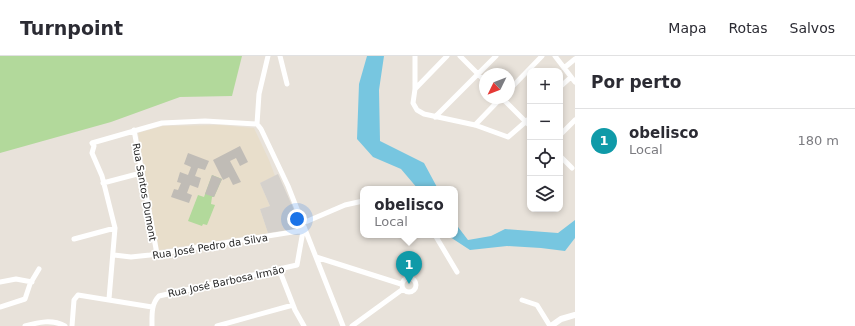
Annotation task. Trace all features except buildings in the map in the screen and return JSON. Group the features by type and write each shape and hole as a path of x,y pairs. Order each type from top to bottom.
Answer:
{"street":[{"path":"268,56 259,94 257,124 261,129 303,223 304,230 343,326"},
{"path":"280,56 287,84"},
{"path":"415,56 415,89 413,103 420,112 435,117 474,125 508,137 527,123"},
{"path":"415,89 447,56"},
{"path":"460,56 478,74"},
{"path":"435,117 496,56"},
{"path":"515,84 542,56"},
{"path":"555,56 575,82"},
{"path":"564,68 575,59"},
{"path":"563,84 571,77"},
{"path":"474,125 496,104"},
{"path":"509,104 527,120"},
{"path":"563,132 575,120"},
{"path":"109,299 116,228 103,183 92,153 94,146 92,143 162,123 205,121 257,124"},
{"name":"Rua Santos Dumont","path":"134,130 156,254"},
{"path":"563,159 572,168"},
{"path":"103,183 142,173"},
{"path":"303,223 345,206 360,203"},
{"path":"74,239 116,228"},
{"name":"Rua José Pedro da Silva","path":"114,255 131,257 156,254 304,230"},
{"name":"Rua José Barbosa Irmão","path":"152,307 156,299 166,294 298,265 304,230"},
{"path":"437,238 457,272"},
{"path":"316,257 402,287 352,326"},
{"path":"0,307 25,299 39,269"},
{"path":"280,269 293,305 304,326"},
{"path":"0,282 16,279 32,282"},
{"path":"72,326 74,300 76,297 81,295 152,307 152,326"},
{"path":"522,300 537,305 550,326 561,319 575,315"},
{"path":"216,326 293,305"},
{"path":"25,326 41,321 50,321 65,326"}],"shaded area":[{"path":"220,125 254,128 269,160 275,176 260,183 270,206 260,209 268,233 159,250 138,133 163,126"},
{"path":"278,174 302,228 268,233 260,209 270,206 260,183"}],"green space":[{"path":"0,56 242,56 232,96 180,97 111,122 0,153"},
{"path":"212,175 222,179 214,197 212,197 211,204 215,205 207,225 203,224 202,226 188,221 198,195 204,197"}],"water":[{"path":"367,56 384,56 379,90 380,141 424,163 436,186 415,186 401,169 373,157 357,139 359,84"},
{"path":"575,220 575,238 565,251 507,246 470,250 452,238 458,238 458,227 468,240 491,236 505,229 558,233"}],"place":[{"name":"obelisco","path":"409,284"}]}
